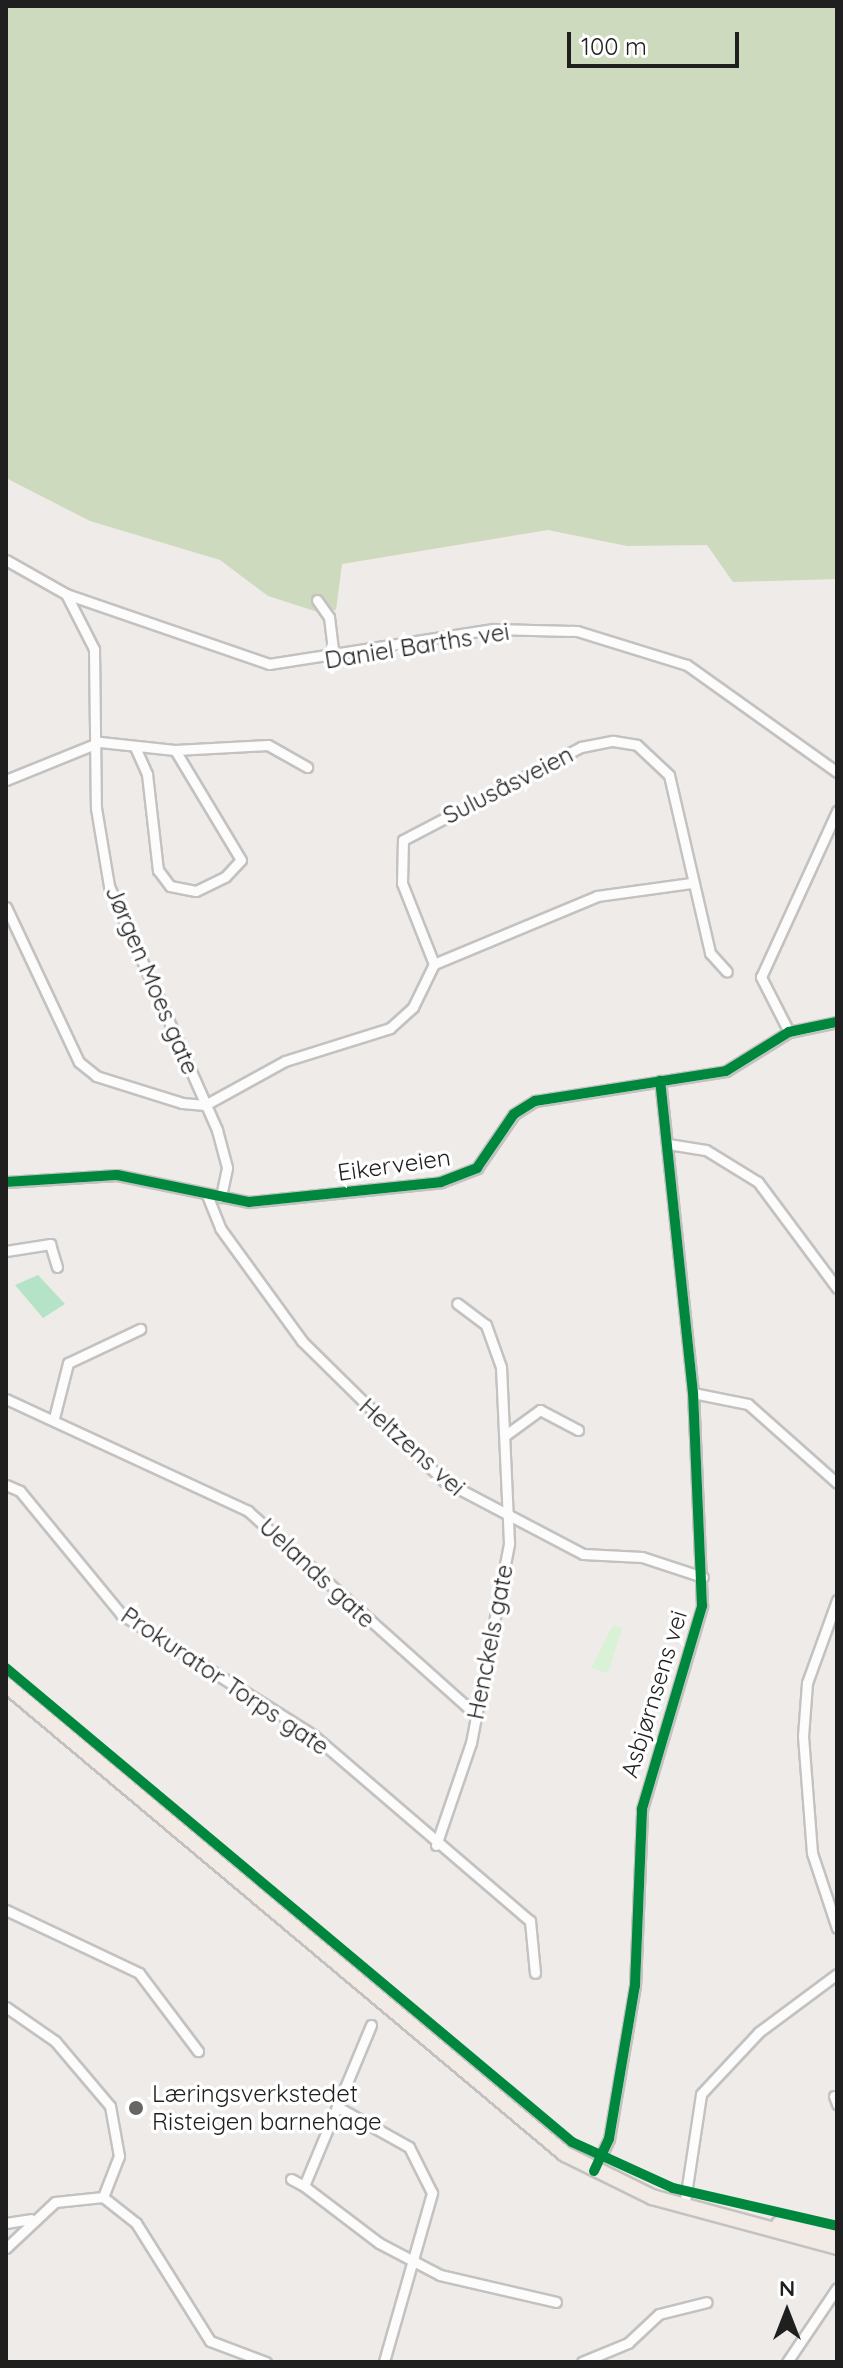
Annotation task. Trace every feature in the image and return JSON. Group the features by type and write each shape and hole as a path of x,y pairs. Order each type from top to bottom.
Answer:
{"main road":[{"path":"6,1685 492,2098 594,2171 684,2207 837,2247"},
{"path":"719,2216 837,2234"}],"street":[{"path":"6,560 66,594"},
{"name":"Daniel Barths vei","path":"66,594 269,664 334,658 493,629 577,631 687,665 837,772"},
{"name":"Jørgen Moes gate","path":"66,594 94,649 100,742 96,808 109,886 205,1105 227,1168 221,1197"},
{"path":"317,600 329,617 334,658"},
{"path":"6,780 100,742 175,750 268,745 307,767"},
{"name":"Sulusåsveien","path":"434,964 402,883 403,840 581,747 637,745 661,762 692,854 691,883 710,953 727,972"},
{"path":"135,747 147,774 158,870 170,886 196,891 225,877 241,860 175,750"},
{"path":"789,1032 761,977 837,811"},
{"path":"6,907 38,985 86,1069 205,1105 285,1061 390,1028 413,1007 434,964 597,896 691,883"},
{"name":"Eikerveien","path":"6,1182 117,1175 207,1195 273,1202 455,1179 477,1168 514,1114 535,1101 726,1071 789,1032 837,1022"},
{"name":"Asbjørnsens vei","path":"594,2171 609,2139 633,1998 642,1809 698,1633 703,1577 693,1393 660,1081"},
{"path":"668,1144 706,1150 758,1182 837,1288"},
{"name":"Heltzens vei","path":"207,1195 234,1250 322,1363 444,1481 583,1554 642,1557 703,1577"},
{"path":"6,1251 50,1244 57,1267"},
{"name":"Henckels gate","path":"436,1845 476,1715 503,1601 510,1513 507,1434 493,1338 457,1303"},
{"path":"54,1418 68,1363 140,1329"},
{"path":"693,1393 748,1404 837,1483"},
{"name":"Uelands gate","path":"6,1399 54,1418 248,1511 476,1715"},
{"path":"507,1434 540,1410 578,1430"},
{"name":"Prokurator Torps gate","path":"6,1485 20,1491 121,1614 313,1735 436,1845 530,1921 535,1973"},
{"path":"837,1600 807,1683 803,1736 812,1853 837,1928"},
{"path":"6,1910 139,1973 198,2051"},
{"path":"684,2207 701,2094 759,2032 815,1996 837,1974"},
{"path":"6,2007 55,2041 110,2106 119,2156 103,2197"},
{"path":"304,2186 341,2109 371,2025"},
{"path":"341,2109 397,2135 423,2165 431,2214 384,2362"},
{"path":"291,2179 416,2264 482,2288 556,2302"},
{"path":"6,2223 31,2219 72,2197 103,2197 136,2223 192,2319 220,2349 226,2362"},
{"path":"6,2248 31,2219"},
{"path":"787,2362 836,2290 837,2276"},
{"path":"582,2362 628,2343 659,2314 707,2302"},
{"path":"217,2362 220,2349"},
{"path":"220,2349 266,2362"}],"green space":[{"path":"6,6 837,6 837,579 733,582 707,545 627,546 548,530 342,564 336,610 318,612 268,596 220,560 90,521 6,478"},
{"path":"38,1275 65,1304 43,1318 15,1285"},
{"path":"613,1625 622,1628 608,1673 591,1668"}],"cycle path":[{"path":"6,1182 117,1175 249,1202 441,1182 477,1168 514,1114 535,1101 726,1071 789,1032 837,1022"},
{"path":"594,2171 609,2139 635,1986 642,1809 702,1606 693,1393 660,1081"},
{"path":"6,1668 572,2142 673,2188 837,2226"}],"place":[{"name":"Læringsverkstedet Risteigen barnehage","path":"136,2108"}]}
